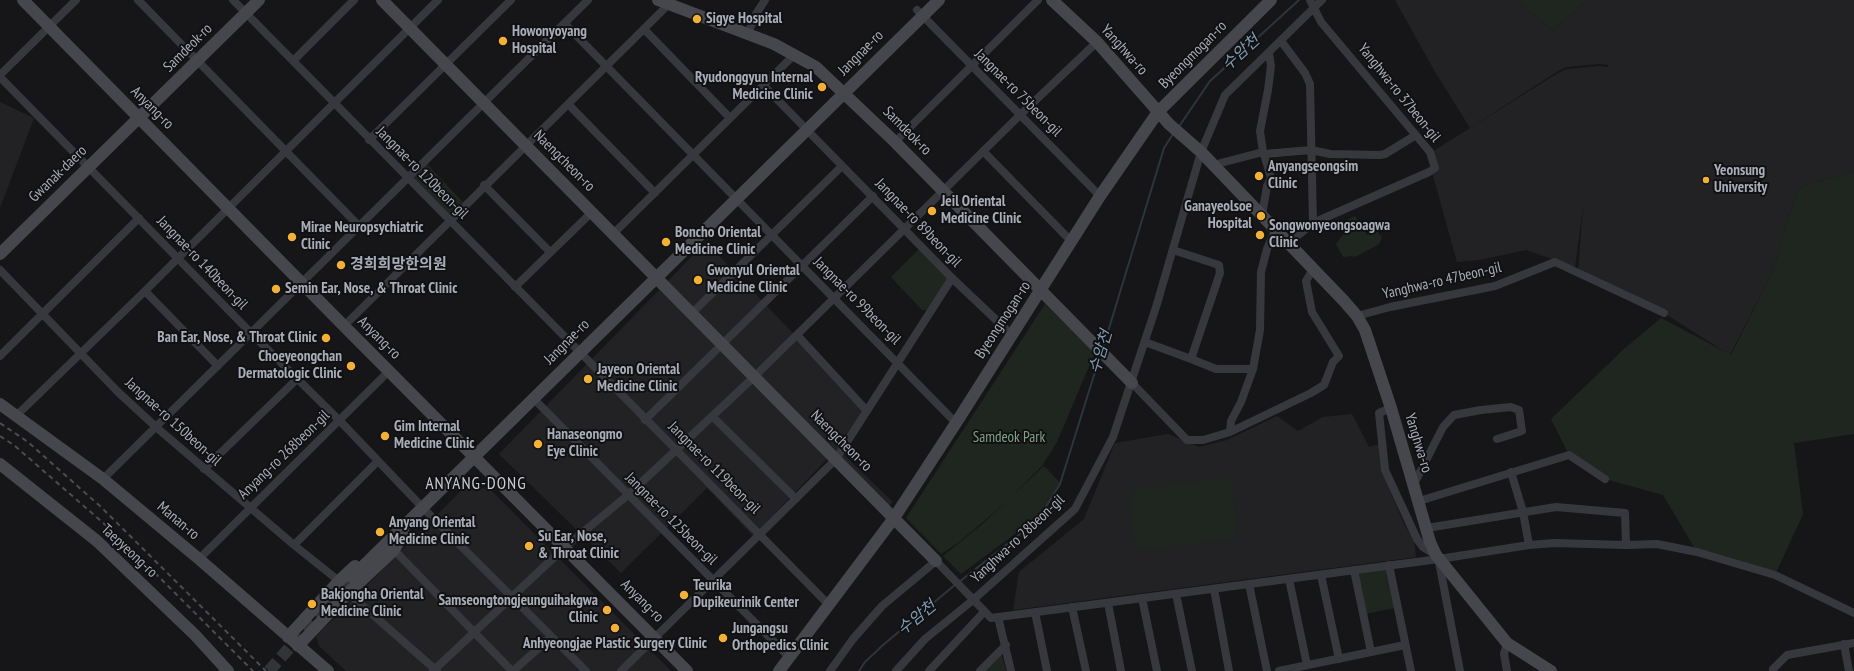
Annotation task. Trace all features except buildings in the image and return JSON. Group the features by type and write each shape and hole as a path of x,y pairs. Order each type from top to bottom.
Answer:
{"street":[{"name":"Anyang-ro","path":"23,0 687,671"},
{"path":"0,76 76,0"},
{"path":"138,0 359,226"},
{"name":"Jangnae-ro 120beon-gil","path":"233,0 579,352"},
{"name":"Samdeok-ro","path":"140,118 258,0"},
{"path":"293,61 354,0"},
{"name":"Naengcheon-ro","path":"382,0 936,561"},
{"path":"16,416 145,292 228,207 438,0"},
{"path":"369,140 511,0"},
{"path":"103,479 588,0"},
{"path":"748,33 756,14 765,0"},
{"name":"Jangnae-ro","path":"352,577 806,130 920,12 939,0"},
{"path":"895,142 1038,0"},
{"name":"Yanghwa-ro","path":"1052,0 1097,42 1169,124 1201,152 1276,229 1357,316 1365,330 1391,408 1426,528 1437,557 1507,643 1547,670"},
{"name":"Byeongmogan-ro","path":"779,671 894,518 1072,242 1100,196 1158,112 1271,0"},
{"name":"Yanghwa-ro 28beon-gil","path":"896,671 925,639 973,600 1075,509 1113,437 1145,342 1201,152 1225,95 1281,41 1312,4 1322,0"},
{"path":"344,326 484,185 526,146 644,29 663,2"},
{"name":"Samdeok-ro","path":"663,2 748,33 816,67 895,142 1132,383"},
{"name":"Yanghwa-ro 37beon-gil","path":"1289,243 1313,223 1436,168 1430,152 1321,22 1312,4"},
{"name":"Jangnae-ro 75beon-gil","path":"920,12 1100,196"},
{"name":"Jangnae-ro 99beon-gil","path":"565,24 898,362 956,423"},
{"path":"644,29 730,118"},
{"path":"1281,41 1308,78 1310,93 1313,223"},
{"path":"348,593 435,670 565,547 628,495 754,377 944,191 1020,114 1097,42"},
{"path":"1262,215 1267,186 1271,178 1263,153 1260,130 1271,66 1268,53"},
{"path":"613,234 794,55"},
{"name":"Jangnae-ro 140beon-gil","path":"0,76 251,333 340,421 423,508 586,671"},
{"path":"763,85 806,130"},
{"path":"568,104 655,193"},
{"name":"Gwanak-daero","path":"0,254 140,118"},
{"name":"Jangnae-ro 89beon-gil","path":"806,130 873,196 952,278 1012,335"},
{"path":"1213,165 1263,153 1311,150 1330,154 1380,155 1385,154 1416,135"},
{"path":"983,151 1072,242"},
{"path":"692,313 842,166"},
{"path":"484,185 550,252"},
{"path":"645,420 801,265 873,196"},
{"path":"515,287 592,212"},
{"path":"0,356 139,218"},
{"path":"1230,432 1232,421 1241,402 1253,369 1260,330 1261,272 1276,229"},
{"path":"1173,250 1218,265 1220,273 1191,359"},
{"name":"Yanghwa-ro 47beon-gil","path":"1357,316 1390,307 1495,286 1555,262 1664,313"},
{"path":"1132,383 1187,440 1203,440 1230,432 1311,393 1324,385 1333,362 1339,356 1312,312 1306,282 1313,269"},
{"name":"Jangnae-ro 150beon-gil","path":"0,270 118,392 156,427 250,508 339,581"},
{"path":"621,671 761,535 836,459 952,278"},
{"path":"145,292 218,366"},
{"path":"797,335 867,411"},
{"path":"1145,342 1216,368 1253,369"},
{"name":"Jangnae-ro 119beon-gil","path":"579,352 829,605"},
{"name":"Anyang-ro 268beon-gil","path":"199,559 389,371"},
{"path":"204,469 297,379"},
{"name":"Jangnae-ro 125beon-gil","path":"534,399 789,657"},
{"name":"Manan-ro","path":"0,404 103,479 199,559 288,638 328,671"},
{"path":"1414,484 1443,427 1454,415 1511,407 1519,410 1522,431 1498,439"},
{"path":"1391,408 1379,413 1385,470 1417,539 1422,547 1437,557 1460,671"},
{"path":"712,416 796,499"},
{"path":"1419,501 1569,455 1605,479"},
{"path":"294,545 378,461"},
{"name":"Taepyeong-ro","path":"0,464 97,541 195,635 228,671"},
{"path":"1511,472 1523,512 1529,545"},
{"path":"1426,528 1556,507 1625,513 1626,545"},
{"path":"298,646 348,593 394,550 413,518"},
{"path":"288,638 339,581 387,536 413,518"},
{"path":"830,671 853,639 882,606 936,561 991,618 1321,575 1437,557 1529,545 1555,543 1626,545 1657,544 1697,552 1775,575 1854,613"},
{"path":"394,550 512,671 551,637"},
{"path":"1389,565 1411,671"},
{"path":"1354,570 1371,652"},
{"path":"1321,575 1339,659"},
{"path":"1289,579 1307,665"},
{"path":"1249,584 1267,671"},
{"path":"1214,589 1229,671"},
{"path":"1176,594 1192,671"},
{"path":"1142,598 1157,671"},
{"path":"1108,603 1121,671"},
{"path":"1072,607 1086,671"},
{"path":"929,671 984,612"},
{"path":"1035,612 1047,671"},
{"path":"998,617 1011,671"},
{"path":"1507,643 1504,654 1507,671"},
{"path":"1773,671 1773,669 1787,655 1854,643"},
{"path":"1844,644 1849,671"},
{"path":"1279,671 1405,645"},
{"path":"980,671 1006,646"}],"shaded area":[{"path":"1395,0 1515,0 1551,29 1558,26 1586,0 1854,0 1854,171 1798,188 1772,273 1730,355 1664,313 1578,273 1583,206 1575,267 1526,250 1479,260 1457,262 1432,172 1432,152 1558,73 1567,69 1599,66 1608,67 1608,65 1599,64 1567,67 1558,71 1470,128 1434,70"},
{"path":"0,102 34,118 0,208"},
{"path":"706,242 865,409 838,449 893,502 881,513 827,459 753,536 707,488 621,573 499,454"},
{"path":"1352,414 1369,447 1380,444 1381,469 1404,524 1414,540 1416,557 1013,610 1019,572 1084,519 1115,443 1168,434 1199,447 1227,440 1277,416 1298,431 1323,417"},
{"path":"489,488 671,671 346,671 319,646 316,636 463,489"}],"green space":[{"path":"1515,0 1586,0 1558,26 1551,29"},
{"path":"427,164 463,202 449,215 412,178"},
{"path":"1854,171 1854,434 1794,443 1803,514 1775,575 1697,552 1663,495 1605,479 1569,455 1551,419 1624,349 1661,318 1731,355 1772,273 1798,188"},
{"path":"1355,216 1367,235 1376,229 1382,238 1379,244 1355,257 1343,257 1336,244 1345,232 1343,222"},
{"path":"920,248 947,277 948,281 927,310 922,310 891,277"},
{"name":"Samdeok Park","path":"1045,304 1095,352 1057,442 1042,466 1011,497 1044,466 1060,483 1040,513 1019,531 961,574 943,556 1009,500 959,542 941,554 906,518"},
{"path":"1231,477 1238,538 1136,551 1128,490"},
{"path":"1387,569 1395,608 1365,614 1356,573"},
{"path":"1001,652 1006,671 983,671"}],"waterway":[{"name":"수암천","path":"1178,128 1210,81 1299,0"},
{"name":"수암천","path":"1103,348 1164,148 1173,134"},
{"name":"수암천","path":"959,582 1025,530 1045,508 1060,484 1100,356"},
{"name":"수암천","path":"859,671 865,662 883,645 956,584"}],"tunnel":[{"path":"269,671 352,577"}],"railway":[{"path":"0,423 28,442 101,507 266,671"},
{"path":"0,436 15,446 117,535 253,671"}],"place":[{"name":"Sigye Hospital","path":"697,19"},
{"name":"Howonyoyang Hospital","path":"503,41"},
{"name":"Ryudonggyun Internal Medicine Clinic","path":"822,87"},
{"name":"Anyangseongsim Clinic","path":"1259,176"},
{"name":"Yeonsung University","path":"1706,180"},
{"name":"Jeil Oriental Medicine Clinic","path":"932,211"},
{"name":"Ganayeolsoe Hospital","path":"1261,216"},
{"name":"Songwonyeongsoagwa Clinic","path":"1260,235"},
{"name":"Mirae Neuropsychiatric Clinic","path":"292,237"},
{"name":"Boncho Oriental Medicine Clinic","path":"666,242"},
{"name":"경희희망한의원","path":"341,265"},
{"name":"Gwonyul Oriental Medicine Clinic","path":"698,280"},
{"name":"Semin Ear, Nose, & Throat Clinic","path":"276,289"},
{"name":"Ban Ear, Nose, & Throat Clinic","path":"326,338"},
{"name":"Choeyeongchan Dermatologic Clinic","path":"351,366"},
{"name":"Jayeon Oriental Medicine Clinic","path":"588,379"},
{"name":"Gim Internal Medicine Clinic","path":"385,436"},
{"name":"Hanaseongmo Eye Clinic","path":"538,444"},
{"name":"Anyang Oriental Medicine Clinic","path":"380,532"},
{"name":"Su Ear, Nose, & Throat Clinic","path":"529,546"},
{"name":"Teurika Dupikeurinik Center","path":"684,595"},
{"name":"Bakjongha Oriental Medicine Clinic","path":"312,604"},
{"name":"Samseongtongjeunguihakgwa Clinic","path":"607,610"},
{"name":"Anhyeongjae Plastic Surgery Clinic","path":"615,628"},
{"name":"Jungangsu Orthopedics Clinic","path":"723,638"}],"district":[{"name":"ANYANG-DONG","path":"476,484"}]}
